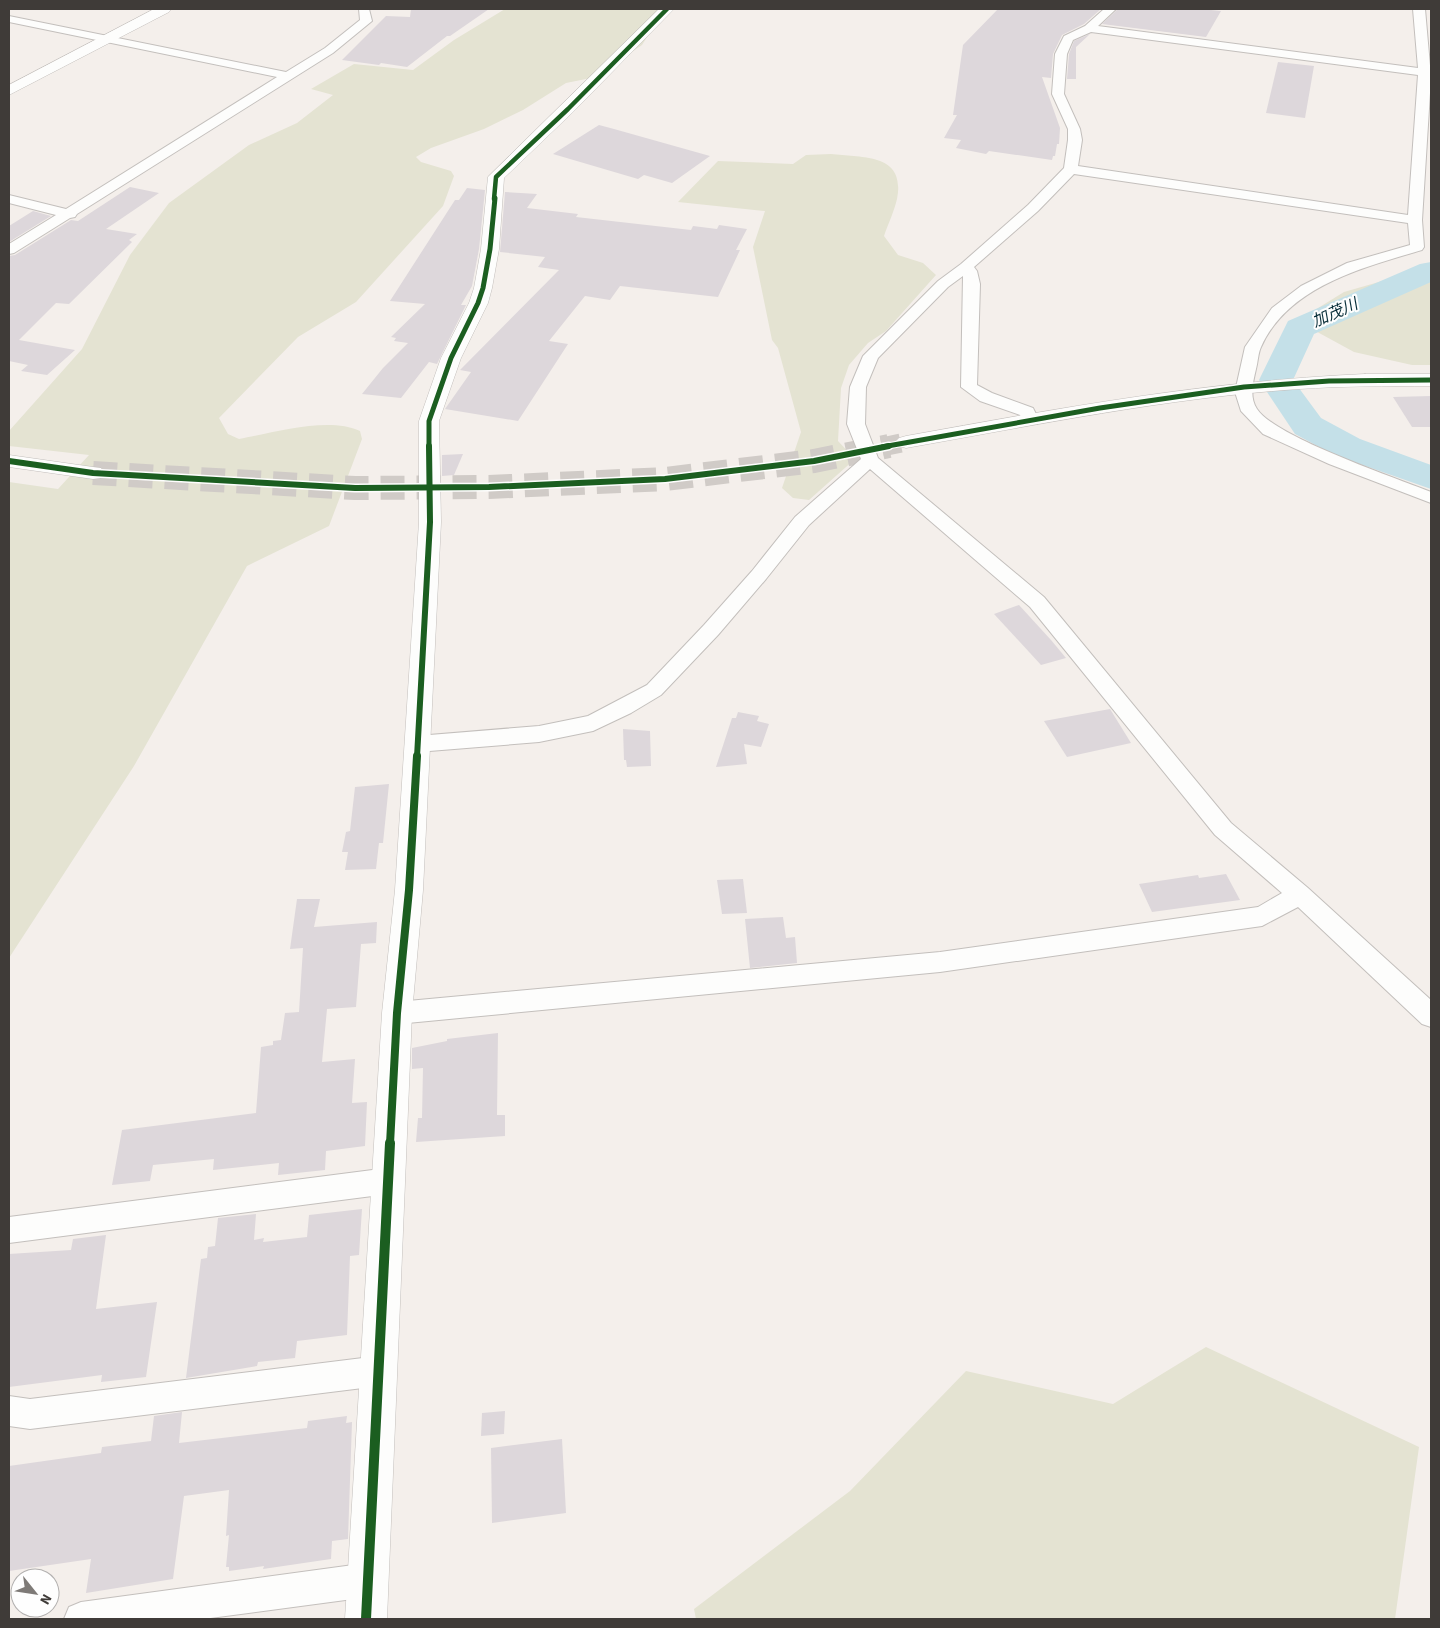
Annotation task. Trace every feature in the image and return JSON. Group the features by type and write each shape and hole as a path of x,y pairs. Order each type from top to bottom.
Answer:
{"street":[{"path":"9,91 164,9"},
{"path":"9,250 70,214 288,76 324,56 354,34 366,21 364,9"},
{"path":"366,1619 397,1013 409,890 430,522 429,421 451,358 472,312 478,307 486,268 496,177 568,109 667,9"},
{"path":"1110,9 1089,28 1068,38 1061,54 1058,94 1074,129 1075,140 1071,169 1033,208 965,268 943,284 871,356 858,387 856,424 870,460 1037,602 1223,829 1300,895 1431,1016"},
{"path":"1419,9 1428,72 1415,220 1417,247 1352,266 1306,289 1277,311 1254,347 1243,392 1249,411 1269,430 1335,460 1431,498"},
{"path":"9,19 104,40 288,76"},
{"path":"1089,28 1428,72"},
{"path":"1071,169 1415,220"},
{"path":"9,199 70,214"},
{"path":"965,268 970,271 972,284 969,387 986,397 1027,412 1031,420"},
{"path":"906,442 1126,403 1245,387 1329,381 1431,380"},
{"path":"417,744 540,734 593,722 624,708 654,690 711,630 759,575 802,521 870,460"},
{"path":"9,461 93,473"},
{"path":"397,1013 940,962 1262,916 1300,895"},
{"path":"9,1230 388,1181"},
{"path":"9,1411 30,1414 379,1371"},
{"path":"81,1619 368,1580"}],"green space":[{"path":"505,9 665,9 642,45 596,77 566,83 523,110 484,129 431,148 416,157 421,162 451,171 454,176 443,206 356,302 298,337 219,418 228,434 239,439 300,427 332,425 360,431 362,439 329,526 247,566 134,766 9,958 9,482 58,489 89,455 9,446 9,431 82,349 130,255 169,203 249,145 297,123 333,95 311,89 354,64 413,70 454,40"},
{"path":"831,154 868,158 889,166 895,173 898,184 897,199 884,236 898,255 923,263 936,275 886,331 868,343 849,365 841,388 838,441 855,459 809,500 793,498 782,488 801,432 778,348 772,340 753,247 765,211 678,202 718,161 793,164 806,155"},
{"path":"1431,267 1431,365 1412,365 1354,352 1310,328 1310,313 1344,292"},
{"path":"1206,1347 1419,1447 1395,1619 696,1619 694,1609 850,1491 966,1371 1113,1404"}],"building":[{"path":"411,9 489,9 450,36 447,36 407,67 342,60 386,16 410,17"},
{"path":"998,9 1101,9 1084,24 1062,35 1053,54 1051,78 1042,77 1060,128 1059,144 1057,144 1055,156 1053,156 1052,160 989,151 986,154 956,148 961,140 944,138 957,115 953,115 963,45"},
{"path":"1118,9 1201,9 1221,11 1206,37 1102,24"},
{"path":"1090,34 1076,47 1076,79 1067,79 1069,54 1074,41"},
{"path":"1278,62 1314,66 1305,118 1266,113"},
{"path":"599,125 710,156 672,183 644,175 638,179 553,154"},
{"path":"130,187 159,193 106,229 137,234 129,240 132,242 69,304 56,303 19,340 75,350 47,375 21,371 28,365 9,361 9,256 15,255 71,220 78,221"},
{"path":"467,188 485,190 479,249 472,286 461,305 466,305 437,364 429,362 401,398 362,394 383,368 408,343 394,341 396,338 391,337 425,304 390,301 455,200 459,200"},
{"path":"505,192 537,194 527,208 578,214 576,217 691,230 693,226 717,229 719,225 747,229 736,250 740,250 718,297 620,286 610,300 585,296 549,341 568,344 518,421 445,409 471,372 460,370 559,270 538,267 545,257 500,252"},
{"path":"33,211 51,216 9,242 9,226"},
{"path":"1431,396 1431,427 1412,427 1393,397"},
{"path":"463,454 454,475 442,476 442,455"},
{"path":"1019,605 1066,658 1041,665 994,614"},
{"path":"1110,709 1131,743 1067,757 1044,721"},
{"path":"738,712 759,716 757,721 769,724 761,747 744,744 747,764 716,767 732,718 736,718"},
{"path":"623,729 650,731 651,766 627,767 626,760 624,760"},
{"path":"389,784 383,843 379,843 376,869 345,870 348,852 342,852 346,832 350,831 355,787"},
{"path":"1226,874 1240,900 1152,912 1139,884 1198,875 1199,878"},
{"path":"743,879 747,913 722,914 717,880"},
{"path":"297,899 320,899 314,927 377,922 376,943 361,944 356,1007 327,1009 322,1062 355,1059 352,1103 367,1102 365,1146 326,1151 325,1170 278,1175 279,1163 213,1170 214,1159 153,1165 150,1181 112,1185 122,1130 256,1113 261,1047 273,1045 273,1041 281,1040 285,1013 299,1012 303,948 290,949"},
{"path":"783,917 786,938 795,937 797,963 750,968 745,919"},
{"path":"498,1033 497,1115 505,1115 505,1136 416,1142 418,1118 422,1118 423,1068 412,1069 412,1048 447,1041 447,1039"},
{"path":"362,1209 359,1255 350,1256 347,1335 297,1341 295,1358 258,1362 257,1366 186,1378 201,1259 207,1258 208,1247 215,1246 218,1218 256,1214 254,1240 264,1238 263,1242 307,1237 309,1215"},
{"path":"106,1235 96,1309 157,1302 146,1377 101,1382 102,1375 9,1387 9,1254 71,1250 73,1239"},
{"path":"505,1411 504,1434 481,1436 482,1413"},
{"path":"182,1412 179,1443 307,1428 308,1421 347,1416 346,1423 352,1422 348,1539 332,1541 331,1559 263,1569 264,1566 229,1571 229,1567 226,1567 229,1535 226,1536 229,1490 184,1496 173,1579 86,1593 91,1559 30,1568 10,1568 9,1571 9,1466 101,1453 102,1447 151,1441 154,1416"},
{"path":"562,1439 566,1513 492,1523 491,1448"}],"waterway":[{"name":"加茂川","path":"1431,271 1300,328 1276,380 1308,426 1347,447 1431,478"}],"tunnel":[{"path":"882,447 906,442"},
{"path":"93,473 355,488 489,487 665,479 814,461 889,446"}],"cycle path":[{"path":"366,1619 397,1013 409,890 430,522 429,421 451,358 478,303 483,288 490,249 496,177 568,109 667,9"},
{"path":"9,461 93,473 355,488 489,487 665,479 814,461 906,442 1100,408 1244,387 1329,381 1431,380"}]}
